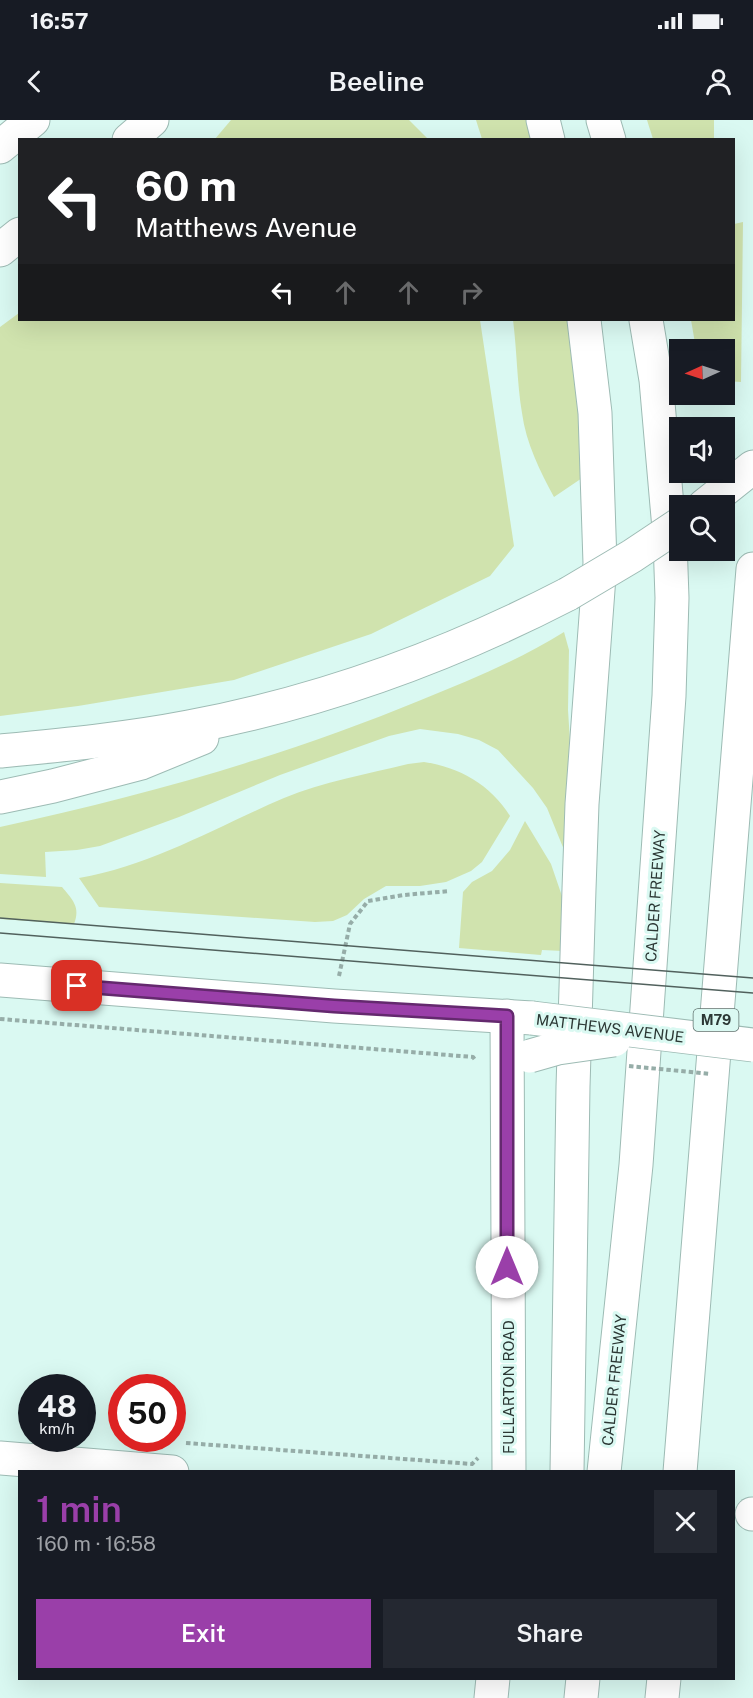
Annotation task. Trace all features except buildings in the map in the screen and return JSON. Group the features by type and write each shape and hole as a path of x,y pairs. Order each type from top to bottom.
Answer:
{"main road":[{"path":"0,147 33,120"},
{"path":"131,138 152,120"},
{"path":"543,120 548,138"},
{"path":"603,120 608,138"},
{"path":"0,250 18,236"},
{"path":"567,1470 579,878 584,770 600,563 596,413 584,321"},
{"name":"CALDER FREEWAY","path":"604,1470 636,1165 670,685 672,598 670,540 656,380 646,321"},
{"path":"718,495 753,467"},
{"path":"0,751 188,728 267,710 398,670 508,625 568,594 669,531"},
{"name":"M79","path":"680,1470 753,569"},
{"path":"0,797 141,763 267,710"},
{"name":"MATTHEWS AVENUE","path":"0,980 334,1006 520,1017 753,1045"},
{"name":"FULLARTON ROAD","path":"496,1461 506,1085 520,1017"},
{"path":"506,1085 516,1066 530,1056 558,1048 657,1034"},
{"path":"0,1458 175,1457"},
{"path":"491,1698 493,1680"},
{"path":"581,1698 583,1680"},
{"path":"662,1698 664,1680"}],"path":[{"path":"334,1006 341,960 350,924 368,901 450,891"},
{"path":"0,1020 473,1057 480,1066"},
{"path":"628,1066 719,1075"},
{"path":"175,1457 472,1464 496,1461"},
{"path":"471,1470 472,1464"}],"green space":[{"path":"231,120 409,120 427,138 216,138"},
{"path":"476,120 533,120 539,138 482,138"},
{"path":"647,120 714,120 714,138 653,138"},
{"path":"743,222 741,382 735,382 735,339 694,339 691,321 735,321 735,224"},
{"path":"18,314 18,321 480,321 514,546 490,576 371,634 234,680 78,706 0,716 0,327"},
{"path":"513,321 575,321 588,474 554,497 534,456 527,435 519,390"},
{"path":"564,632 569,650 568,710 572,773 571,867 547,808 533,788 498,750 479,740 458,734 420,729 389,736 280,775 179,817 100,846 45,852 46,877 0,874 0,827 107,802 266,757 370,720 476,677 530,652"},
{"path":"424,762 450,768 473,779 493,795 510,816 482,862 471,871 446,882 420,886 386,886 364,899 347,915 333,921 315,922 99,907 79,878 158,855 299,792 345,779"},
{"path":"525,821 551,864 563,899 563,951 542,950 541,955 459,948 463,892 472,882 492,871 510,850"},
{"path":"0,883 62,887 76,908 74,924 0,919"}],"tram line":[{"path":"0,918 753,978"},
{"path":"0,933 753,993"}],"route":[{"path":"77,986 334,1006 507,1016 507,1267"}]}
